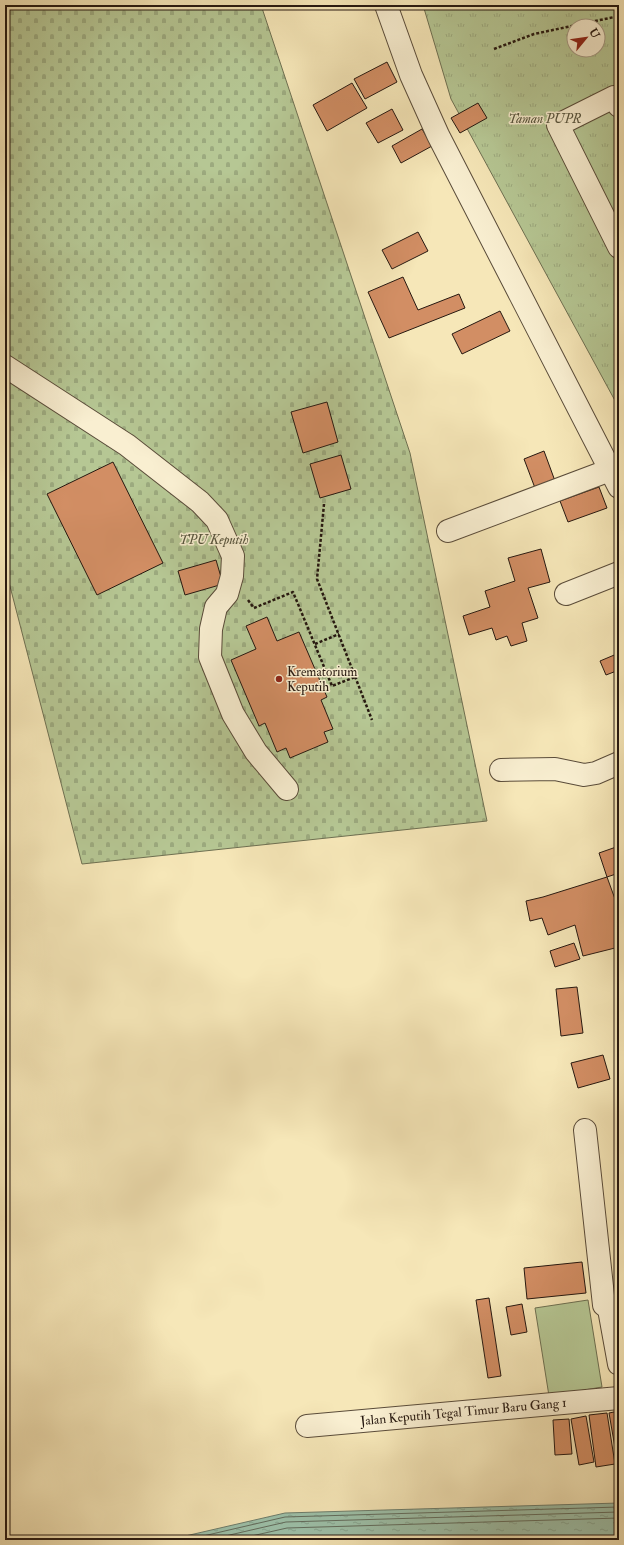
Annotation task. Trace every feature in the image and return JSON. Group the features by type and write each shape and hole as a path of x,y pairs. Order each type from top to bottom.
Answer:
{"street":[{"path":"386,5 411,75 438,135 615,479 448,531"},
{"path":"617,99 558,125 619,247"},
{"path":"5,366 127,445 200,502 217,520 233,556 232,576 227,594 216,607 211,629 210,657 233,714 244,733 256,752 287,789"},
{"path":"566,594 619,572"},
{"path":"501,770 555,769 584,775 596,773 619,763"},
{"path":"585,1130 604,1305 614,1308 619,1364"},
{"name":"Jalan Keputih Tegal Timur Baru Gang 1","path":"307,1426 619,1398"}],"path":[{"path":"494,49 534,34 619,16"},
{"path":"324,504 317,579 372,720"},
{"path":"232,576 254,608 293,592 332,686 355,677"},
{"path":"315,644 339,634"}],"green space":[{"name":"TPU Keputih","path":"5,5 261,5 410,453 487,821 82,864 5,567"},
{"name":"Taman PUPR","path":"423,5 619,5 619,408 451,99"},
{"path":"588,1300 602,1387 549,1396 535,1308"}],"water":[{"path":"619,1503 619,1540 168,1540 285,1513"}],"building":[{"path":"387,62 397,82 365,99 354,79"},
{"path":"352,83 367,108 327,131 313,105"},
{"path":"478,103 487,118 460,133 451,118"},
{"path":"392,109 403,130 378,143 366,123"},
{"path":"422,129 432,146 401,163 392,146"},
{"path":"418,232 428,251 392,269 382,250"},
{"path":"403,277 418,310 459,294 465,308 389,338 368,292"},
{"path":"500,311 510,331 462,354 452,334"},
{"path":"327,402 338,442 303,453 291,412"},
{"path":"544,451 555,481 535,488 524,459"},
{"path":"341,455 351,489 320,498 310,464"},
{"path":"113,462 163,563 97,595 47,494"},
{"path":"599,487 607,508 568,522 560,501"},
{"path":"541,549 550,582 528,588 538,618 522,623 527,641 511,646 507,636 496,640 492,628 469,635 463,616 490,607 485,591 515,581 508,558"},
{"path":"216,560 223,584 185,595 178,571"},
{"name":"Krematorium Keputih","path":"267,617 277,641 299,632 327,697 321,700 333,729 324,732 328,742 290,758 286,748 277,752 265,723 259,726 231,660 256,649 246,626"},
{"path":"619,653 619,670 606,675 600,661"},
{"path":"619,846 619,873 607,877 599,853"},
{"path":"607,877 619,910 616,911 619,922 619,947 583,956 575,925 548,935 542,918 530,921 526,901"},
{"path":"574,943 580,959 555,967 550,951"},
{"path":"577,987 583,1033 561,1036 556,989"},
{"path":"603,1055 610,1079 578,1088 571,1063"},
{"path":"582,1262 586,1293 527,1299 524,1268"},
{"path":"489,1298 501,1376 488,1378 476,1300"},
{"path":"522,1304 527,1332 511,1335 506,1307"},
{"path":"619,1411 619,1465 618,1465 609,1413"},
{"path":"607,1413 615,1464 596,1467 589,1415"},
{"path":"586,1416 594,1462 579,1465 571,1419"},
{"path":"569,1419 572,1454 555,1455 553,1420"}],"place":[{"name":"Krematorium Keputih","path":"279,679"}]}
